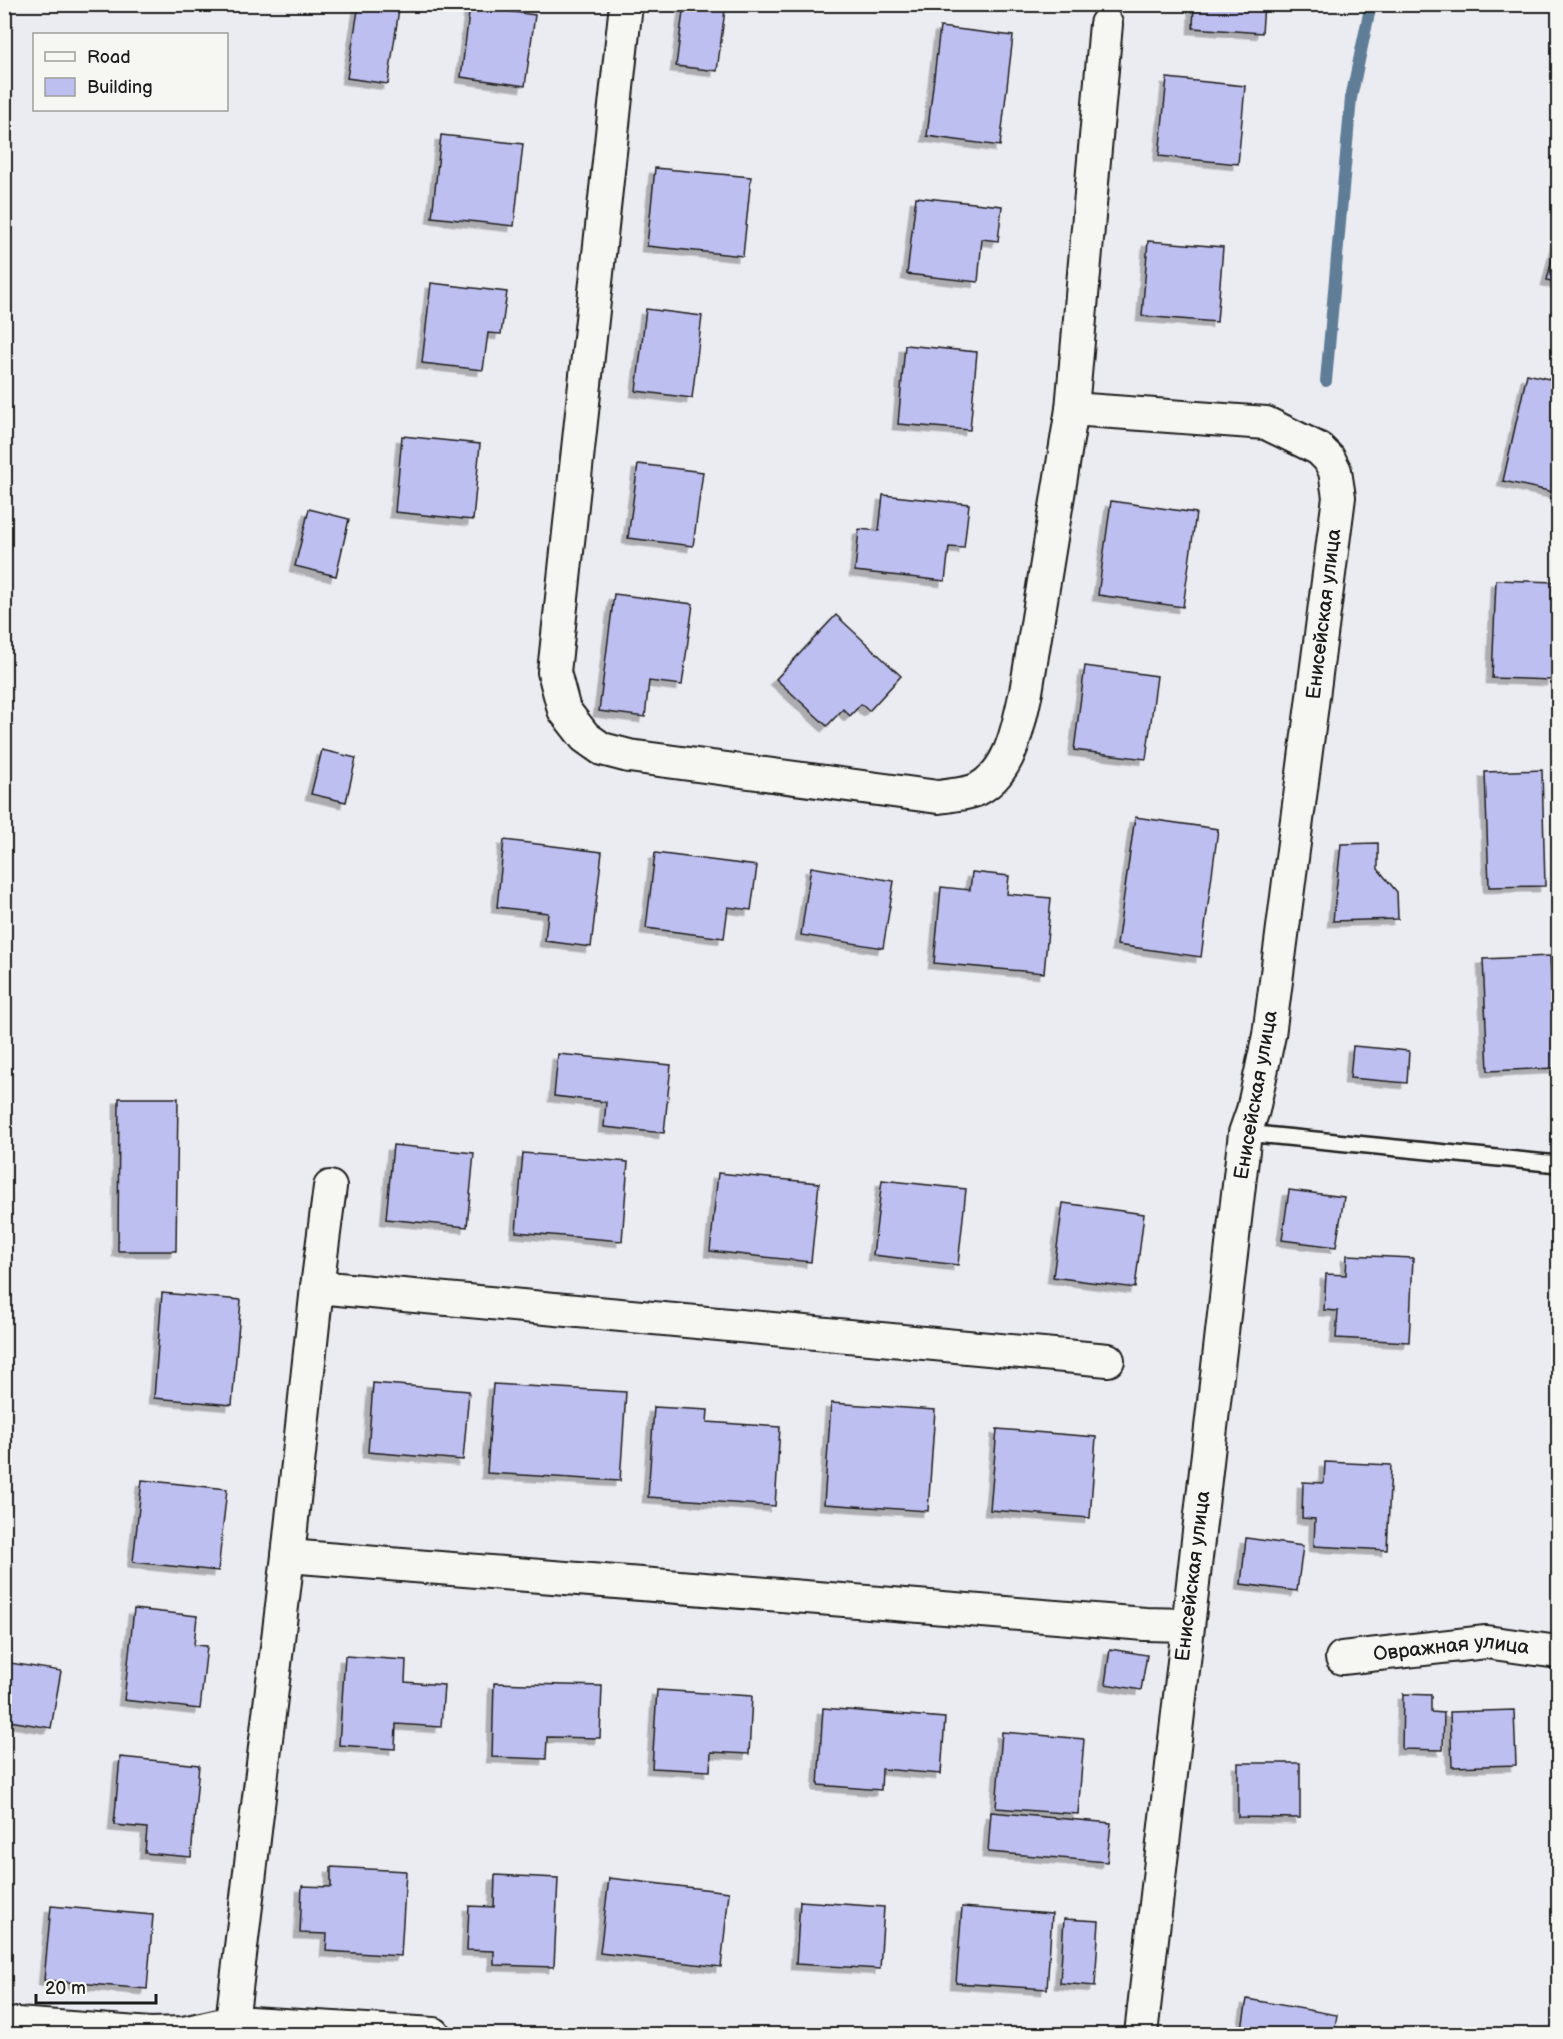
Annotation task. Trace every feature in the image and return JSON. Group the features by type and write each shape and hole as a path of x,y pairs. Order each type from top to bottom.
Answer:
{"street":[{"path":"626,4 554,672 564,710 585,737 602,749 630,756 938,797 979,789 1002,768 1016,736 1026,692 1072,409 1106,24"},
{"name":"Енисейская улица","path":"1072,409 1266,423 1319,450 1329,459 1335,471 1339,497 1269,1035 1253,1110 1245,1133 1141,2034"},
{"path":"232,2022 330,1187"},
{"path":"317,1287 1108,1360"},
{"path":"288,1556 1145,1624 1187,1624"},
{"name":"Овражная улица","path":"1342,1659 1486,1642 1558,1652"},
{"path":"17,2024 151,2034 183,2033 232,2022 434,2034"}],"lane":[{"path":"1245,1133 1558,1164"}],"building":[{"path":"359,4 399,9 388,84 347,78"},
{"path":"684,4 725,10 717,71 676,66"},
{"path":"1194,4 1264,4 1262,33 1193,28"},
{"path":"470,6 535,15 525,86 461,77"},
{"path":"940,27 1013,36 1000,146 927,136"},
{"path":"1167,78 1245,86 1238,164 1159,156"},
{"path":"441,135 523,144 514,226 432,217"},
{"path":"655,168 751,177 743,256 647,246"},
{"path":"916,197 1002,206 998,241 982,239 978,282 907,274"},
{"path":"1558,234 1558,283 1547,280"},
{"path":"1148,241 1223,247 1217,322 1142,316"},
{"path":"431,283 507,292 501,334 488,333 483,370 422,363"},
{"path":"646,309 702,316 692,398 636,391"},
{"path":"905,345 977,352 970,430 898,424"},
{"path":"1527,374 1558,381 1558,493 1503,481"},
{"path":"402,436 480,444 473,520 395,512"},
{"path":"638,464 703,472 693,546 628,538"},
{"path":"883,495 969,504 964,548 949,547 945,581 855,571 859,529 879,531"},
{"path":"1111,501 1196,513 1183,607 1098,595"},
{"path":"309,509 349,519 336,576 295,566"},
{"path":"1496,580 1556,582 1552,680 1492,678"},
{"path":"614,594 693,604 682,685 649,681 645,717 599,711"},
{"path":"836,615 901,676 869,711 861,704 850,716 843,709 827,726 776,679"},
{"path":"1085,666 1157,676 1146,759 1074,750"},
{"path":"322,750 356,758 346,802 311,794"},
{"path":"1542,770 1545,886 1489,887 1485,772"},
{"path":"1135,817 1218,829 1201,957 1117,945"},
{"path":"504,840 602,852 591,947 545,941 548,913 497,907"},
{"path":"1378,843 1378,869 1397,892 1398,919 1333,921 1341,844"},
{"path":"655,853 757,866 751,910 728,907 724,938 646,928"},
{"path":"811,867 894,881 883,948 801,935"},
{"path":"972,872 1009,876 1007,894 1051,898 1044,973 934,963 941,887 970,890"},
{"path":"1550,956 1552,997 1558,997 1558,1051 1554,1052 1555,1068 1488,1071 1483,959"},
{"path":"1353,1046 1409,1051 1407,1083 1350,1078"},
{"path":"558,1054 671,1065 664,1133 604,1127 606,1102 554,1096"},
{"path":"119,1098 178,1098 176,1251 118,1251"},
{"path":"393,1145 474,1153 467,1227 386,1219"},
{"path":"523,1153 628,1162 622,1241 516,1232"},
{"path":"718,1173 819,1183 811,1262 710,1251"},
{"path":"882,1180 966,1189 958,1265 873,1255"},
{"path":"1289,1190 1344,1197 1336,1247 1282,1240"},
{"path":"1063,1203 1144,1214 1135,1288 1053,1277"},
{"path":"1347,1255 1413,1258 1409,1342 1336,1338 1338,1311 1324,1310 1326,1274 1346,1275"},
{"path":"162,1293 241,1300 232,1405 154,1398"},
{"path":"373,1383 469,1391 463,1460 368,1452"},
{"path":"493,1384 626,1392 620,1481 487,1473"},
{"path":"831,1403 935,1410 928,1511 824,1504"},
{"path":"654,1407 708,1410 707,1422 780,1427 775,1506 648,1497"},
{"path":"997,1429 1096,1437 1090,1518 990,1510"},
{"path":"1325,1462 1391,1465 1387,1550 1314,1546 1315,1519 1302,1518 1303,1482 1324,1483"},
{"path":"142,1480 227,1489 218,1571 133,1562"},
{"path":"1246,1538 1303,1546 1297,1591 1241,1584"},
{"path":"134,1609 197,1616 194,1645 207,1646 200,1709 124,1700"},
{"path":"1110,1649 1147,1655 1141,1690 1105,1684"},
{"path":"345,1656 406,1660 405,1682 444,1685 441,1727 396,1724 395,1749 339,1745"},
{"path":"4,1662 61,1671 51,1728 4,1720"},
{"path":"494,1683 602,1686 600,1738 547,1737 546,1759 492,1757"},
{"path":"657,1690 752,1696 749,1754 711,1752 710,1771 652,1768"},
{"path":"1403,1694 1431,1695 1431,1712 1444,1713 1443,1750 1402,1749"},
{"path":"823,1708 945,1718 941,1774 882,1769 881,1790 818,1785"},
{"path":"1514,1710 1516,1765 1452,1767 1450,1712"},
{"path":"1002,1732 1084,1739 1078,1814 996,1808"},
{"path":"120,1757 199,1765 191,1857 145,1853 147,1828 114,1825"},
{"path":"1238,1763 1300,1763 1300,1818 1238,1817"},
{"path":"991,1812 1111,1823 1107,1862 988,1852"},
{"path":"331,1867 406,1871 401,1956 326,1951 327,1934 300,1933 302,1886 331,1887"},
{"path":"495,1875 558,1878 554,1967 494,1965 494,1951 467,1950 469,1906 494,1907"},
{"path":"609,1878 729,1892 721,1967 600,1953"},
{"path":"800,1901 884,1907 880,1969 796,1964"},
{"path":"51,1906 153,1915 147,1989 44,1980"},
{"path":"962,1907 1052,1914 1047,1989 956,1983"},
{"path":"1064,1919 1099,1921 1095,1986 1060,1983"},
{"path":"1247,1999 1337,2015 1334,2034 1241,2034"}],"waterway":[{"path":"1326,381 1351,98 1371,4"}]}
